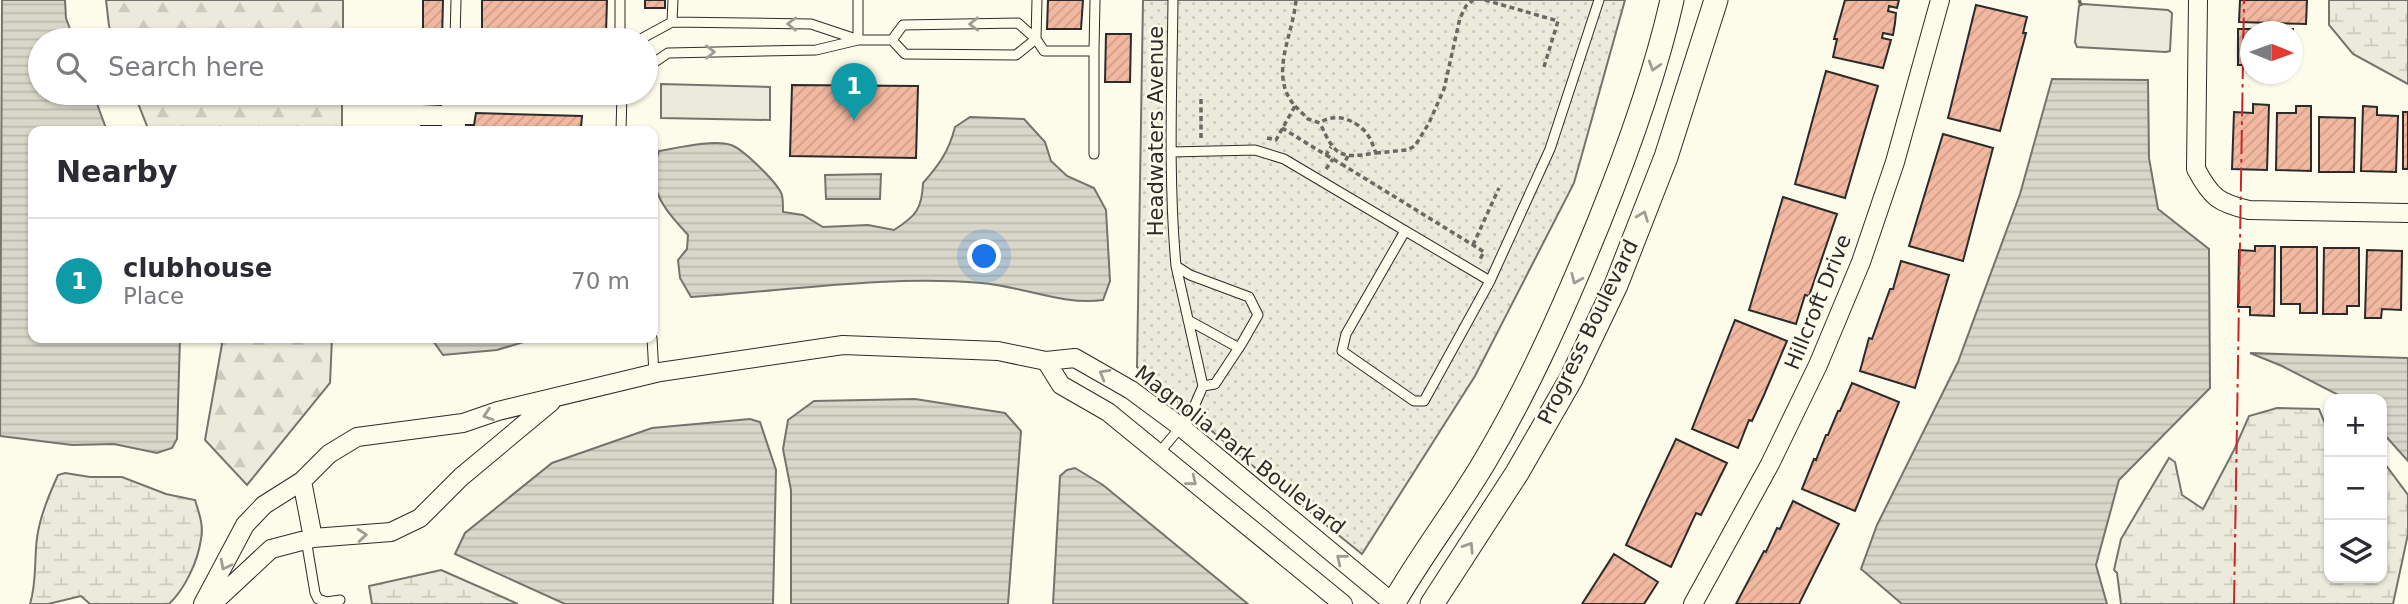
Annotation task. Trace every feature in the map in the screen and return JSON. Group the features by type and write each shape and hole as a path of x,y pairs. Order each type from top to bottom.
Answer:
{"main road":[{"name":"Progress Boulevard","path":"1394,604 1414,567 1485,461 1542,352 1578,274 1628,150 1672,0"},
{"name":"Progress Boulevard","path":"1432,604 1517,473 1571,379 1616,285 1666,157 1716,0"}],"street":[{"name":"Hillcroft Drive","path":"1693,604 1770,464 1818,365 1861,262 1899,149 1940,0"},
{"path":"2198,0 2196,169 2207,190 2225,204 2249,210 2408,213"},
{"name":"Magnolia Park Boulevard","path":"203,604 245,525 264,505 302,481 330,454 357,437 463,423 498,411 654,374 843,345 998,351 1046,361 1075,358 1131,390 1181,428 1394,604"},
{"path":"1046,361 1061,385 1108,412 1343,604"},
{"name":"Magnolia Park Boulevard","path":"212,604 271,549 309,539 391,532 420,518 461,477 555,399"},
{"path":"302,481 309,539"}],"lane":[{"path":"456,0 456,28"},
{"path":"620,28 621,0"},
{"path":"672,22 673,0"},
{"path":"858,0 858,40"},
{"path":"658,60 668,53 816,50 858,40 892,40 905,54 1016,55 1036,39 1037,0"},
{"path":"1094,154 1095,0"},
{"name":"Headwaters Avenue","path":"1173,0 1170,194 1176,266 1203,386"},
{"path":"1405,231 1346,334 1342,351 1414,401 1424,401 1490,281 1550,149 1596,1"},
{"path":"658,30 672,22 811,24 858,40"},
{"path":"892,40 903,25 1018,23 1036,39 1044,51 1094,51"},
{"path":"621,126 622,105"},
{"path":"1171,152 1255,150 1284,159 1490,281"},
{"path":"1158,454 1190,416 1203,386 1215,384 1258,315 1249,297 1191,275 1176,266"},
{"path":"1188,320 1239,348"},
{"path":"652,343 654,374"},
{"path":"309,539 318,599 340,600"}],"path":[{"path":"1296,0 1282,64 1282,80 1287,97 1308,119 1320,123 1331,148 1348,156 1407,150 1415,146 1444,89 1460,18 1466,6 1473,0"},
{"path":"1485,0 1558,21 1543,70"},
{"path":"1200,138 1201,98"},
{"path":"1276,140 1295,106"},
{"path":"1320,123 1337,117 1356,124 1369,137 1376,153"},
{"path":"1282,128 1484,252 1474,271"},
{"path":"1326,155 1331,148"},
{"path":"1343,165 1348,156"},
{"path":"1474,245 1499,188"}],"green space":[{"path":"106,0 343,0 343,28 109,26"},
{"path":"1143,0 1625,0 1574,183 1475,376 1362,554 1248,462 1137,367"},
{"path":"2329,0 2408,0 2408,84 2353,54 2329,25"},
{"path":"2083,4 2168,10 2172,13 2170,51 2077,47 2075,42 2079,6"},
{"path":"661,84 770,87 770,120 661,118"},
{"path":"139,105 342,105 342,126 147,126"},
{"path":"332,343 330,383 247,485 205,440 222,344"},
{"path":"2277,408 2319,409 2324,421 2324,583 2387,583 2387,467 2408,495 2408,534 2393,604 2121,604 2117,573 2114,570 2121,539 2169,458 2175,462 2182,495 2203,509 2249,416"},
{"path":"65,473 90,477 122,477 166,494 195,500 202,534 199,547 185,583 169,604 90,604 81,596 48,604 30,604 40,522 58,475"},
{"path":"441,570 518,604 372,604 369,586"}],"shaded area":[{"path":"2,0 65,0 70,28 28,28 28,105 97,105 105,126 28,126 28,343 180,343 177,439 172,448 157,453 114,444 72,445 0,436"},
{"path":"2052,79 2148,80 2149,158 2158,209 2209,249 2210,388 2119,480 2096,565 2107,604 1902,604 1861,569 1877,525 1958,362 2020,194"},
{"path":"970,117 1024,119 1045,142 1051,161 1067,176 1094,188 1106,210 1110,281 1103,300 1073,300 996,285 945,281 872,282 691,297 680,278 678,260 687,249 688,235 659,197 659,151 705,143 731,145 751,159 774,183 782,195 783,212 803,215 823,227 868,225 894,230 908,220 919,206 923,183 943,157 955,127"},
{"path":"881,174 880,199 826,199 825,175"},
{"path":"435,343 520,343 497,350 443,355"},
{"path":"2250,353 2408,358 2408,461 2387,438 2387,394 2336,394"},
{"path":"915,399 1005,413 1021,431 1008,604 791,604 791,490 783,449 788,420 814,401"},
{"path":"750,419 760,422 776,470 773,604 565,604 455,554 465,533 552,463 652,428"},
{"path":"1075,468 1103,485 1248,604 1053,604 1060,476"}],"building":[{"path":"423,0 443,0 442,28 423,28"},
{"path":"482,0 607,0 606,28 482,28"},
{"path":"645,0 665,0 665,8 645,8"},
{"path":"1048,0 1083,0 1081,29 1047,29"},
{"path":"1845,0 1899,0 1897,8 1889,6 1888,11 1896,13 1893,35 1883,33 1882,38 1891,40 1883,68 1833,57 1837,39 1834,39"},
{"path":"2240,0 2307,0 2306,24 2303,21 2239,22"},
{"path":"1976,5 2027,17 2023,33 2026,33 2000,131 1948,118"},
{"path":"2238,29 2240,29 2240,65"},
{"path":"1106,34 1131,34 1130,82 1105,82"},
{"path":"1826,71 1878,86 1845,198 1795,184"},
{"path":"792,85 918,86 916,158 790,156"},
{"path":"2253,104 2269,105 2267,170 2232,169 2234,112 2253,113"},
{"path":"2296,106 2311,106 2311,171 2276,170 2277,113 2296,113"},
{"path":"2363,106 2377,107 2377,115 2398,116 2396,172 2361,171"},
{"path":"2403,112 2408,112 2408,169 2403,169"},
{"path":"476,113 582,116 581,126 466,126 474,125"},
{"path":"2319,117 2355,118 2354,172 2319,172"},
{"path":"1943,134 1993,148 1963,261 1909,246"},
{"path":"1783,197 1837,214 1809,296 1805,295 1796,324 1749,310"},
{"path":"2255,246 2275,246 2274,316 2250,315 2250,307 2238,307 2239,250 2255,251"},
{"path":"2281,247 2317,247 2317,313 2300,313 2300,304 2281,304"},
{"path":"2324,248 2359,248 2359,306 2347,306 2347,314 2323,314"},
{"path":"2367,250 2402,251 2401,310 2382,309 2381,318 2365,318"},
{"path":"1901,261 1949,275 1915,388 1860,371 1869,338 1872,339 1890,289 1893,289"},
{"path":"1735,320 1787,341 1738,448 1692,429"},
{"path":"1852,383 1899,402 1855,511 1802,489"},
{"path":"1676,439 1727,463 1701,515 1696,513 1671,567 1626,545"},
{"path":"1793,501 1839,524 1799,604 1736,604 1777,528 1780,529"},
{"path":"1614,554 1658,582 1644,604 1582,604"}],"power":[{"path":"2234,604 2244,0"}],"place":[{"name":"clubhouse","path":"854,121"}]}
